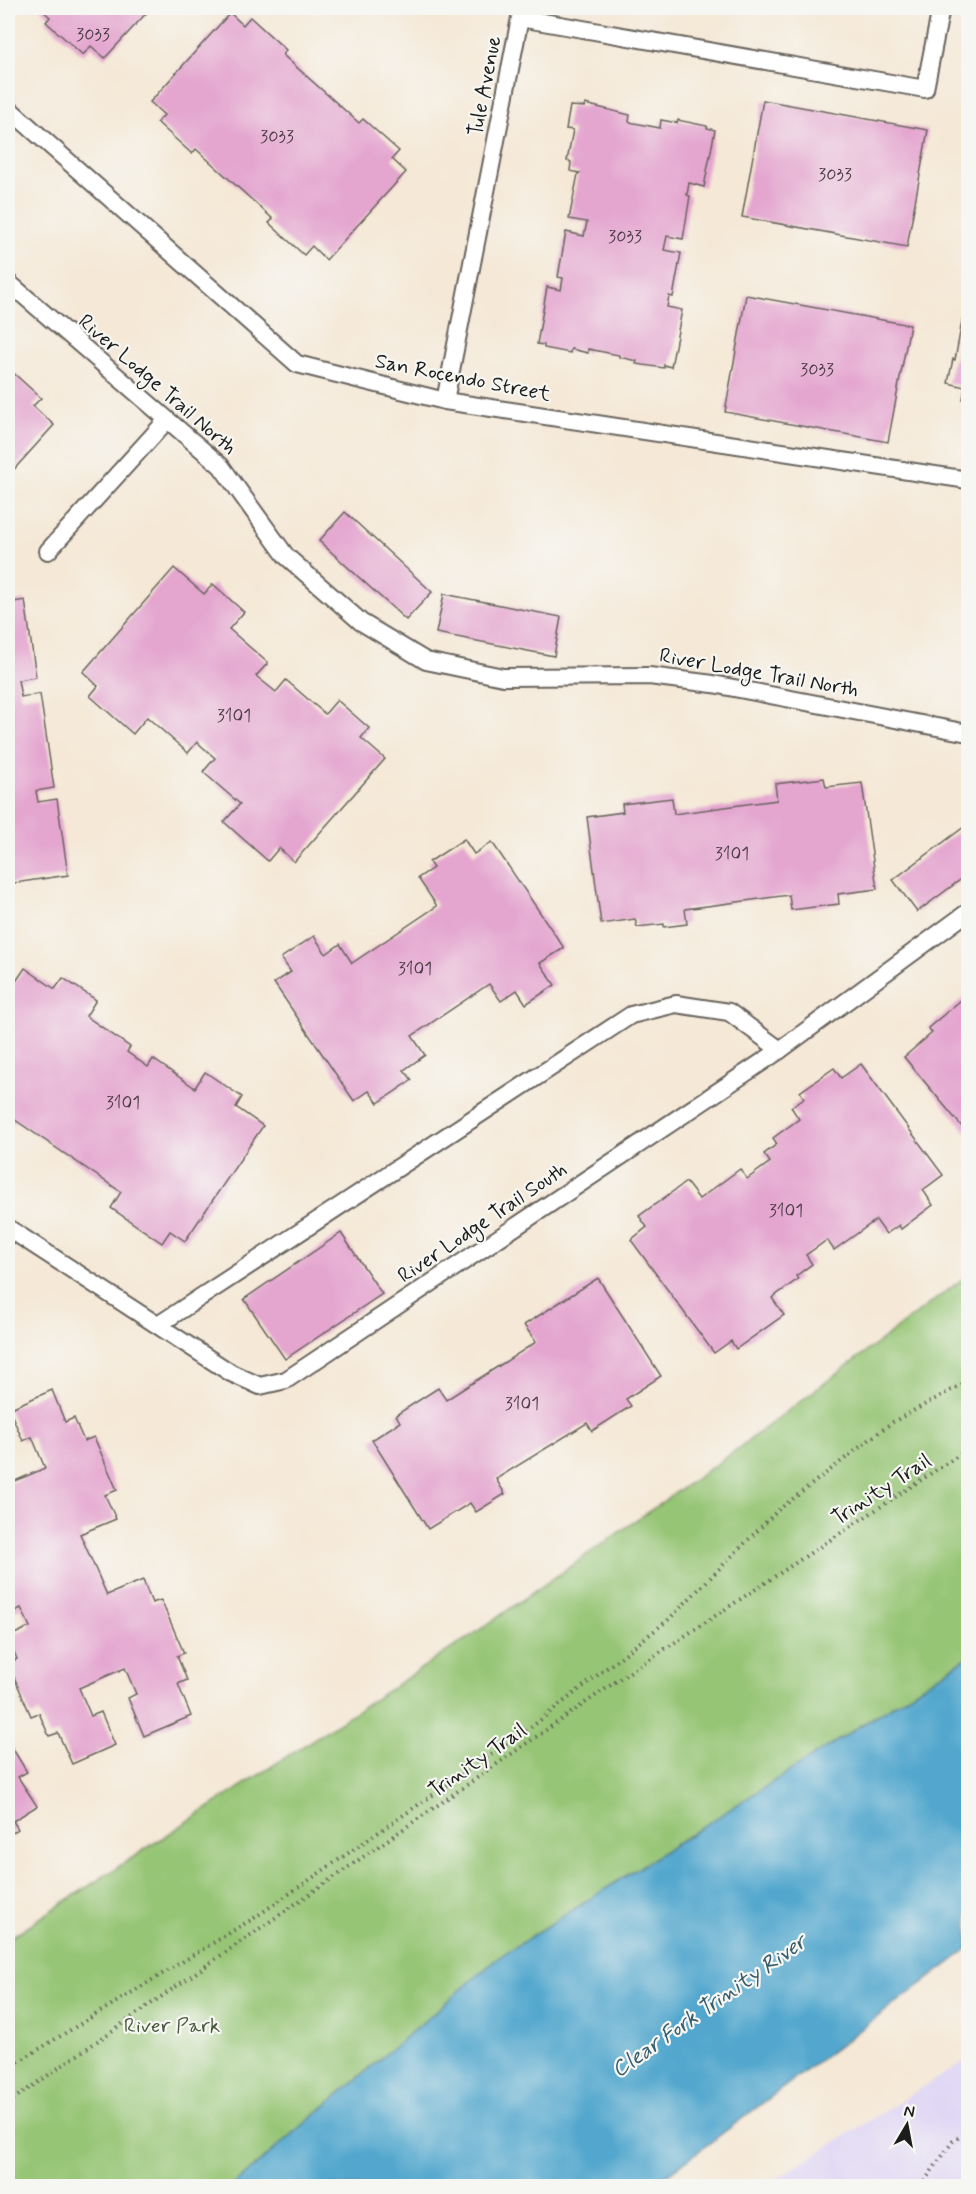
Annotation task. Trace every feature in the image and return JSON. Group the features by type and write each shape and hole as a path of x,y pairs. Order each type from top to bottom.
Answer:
{"lane":[{"name":"Tule Avenue","path":"445,401 520,18 925,89 941,8"},
{"name":"San Rocendo Street","path":"8,108 297,364 445,401 969,480"},
{"name":"River Lodge Trail North","path":"8,282 220,466 286,556 361,622 426,661 503,677 660,677 713,684 969,733"},
{"path":"48,551 167,420"},
{"name":"River Lodge Trail South","path":"8,1228 231,1373 260,1386 286,1380 780,1050 969,912"},
{"path":"158,1325 631,1015 676,1004 729,1012 780,1050"}],"path":[{"path":"8,2068 254,1918 530,1728 668,1620 777,1511 891,1423 969,1381"},
{"name":"Trinity Trail","path":"8,2103 624,1676 969,1449"},
{"path":"921,2187 953,2141 969,2132"}],"shaded area":[{"path":"968,2059 968,2186 765,2186"}],"green space":[{"name":"River Park","path":"968,1275 968,1657 499,1957 232,2186 8,2186 8,1939 471,1636 728,1456"}],"water":[{"name":"Clear Fork Trinity River","path":"968,1657 968,1949 652,2186 232,2186 499,1957"}],"building":[{"path":"40,8 151,8 105,58 91,46 83,55 46,22 50,17"},
{"path":"230,13 243,25 250,17 286,50 283,55 359,123 363,119 399,151 392,159 406,172 326,260 312,246 304,255 269,223 273,219 196,149 192,154 157,122 164,115 150,102"},
{"path":"763,100 928,130 907,247 742,217"},
{"path":"585,104 630,115 629,122 660,128 661,120 677,123 678,120 715,130 704,187 689,183 687,195 690,196 683,239 667,236 664,250 681,253 673,297 669,296 667,307 682,310 671,367 636,364 637,361 619,357 619,355 588,349 588,353 571,349 570,353 544,348 544,345 537,344 547,287 561,290 563,278 558,277 566,232 584,236 587,222 569,219 580,173 570,171 571,162 567,161 573,130 566,129 570,106 585,107"},
{"path":"967,274 968,399 963,399 965,387 948,383 953,359 955,360 967,294 964,293"},
{"path":"746,295 910,325 888,442 725,412"},
{"path":"8,368 41,398 33,406 54,425 8,476"},
{"path":"345,512 432,592 406,620 319,541"},
{"path":"174,568 204,594 213,584 244,612 229,629 268,663 256,676 276,692 286,680 325,714 337,700 369,728 361,738 385,759 294,862 279,848 268,861 224,822 240,804 203,772 215,758 197,742 188,753 147,717 133,734 90,696 98,686 83,672"},
{"path":"444,594 561,617 554,656 436,633"},
{"path":"25,600 36,677 18,680 21,697 40,694 54,788 36,791 38,802 57,799 68,875 8,884 8,603"},
{"path":"824,778 826,787 862,783 877,889 838,894 839,904 791,910 789,895 685,909 687,924 664,927 664,924 637,927 635,919 601,924 587,817 623,812 622,804 672,798 674,814 777,800 775,784"},
{"path":"968,824 968,874 917,912 893,880"},
{"path":"464,839 474,854 492,842 564,948 540,963 555,985 526,1004 517,990 501,1001 489,984 412,1036 425,1055 404,1070 412,1080 378,1103 369,1091 354,1101 274,983 291,972 281,958 314,936 326,954 340,944 352,963 437,906 418,878 433,868 429,862"},
{"path":"25,968 55,989 63,978 96,1000 86,1016 130,1047 127,1052 148,1067 153,1059 195,1088 205,1072 242,1097 236,1107 263,1126 185,1241 170,1231 162,1243 111,1208 121,1192 15,1120 8,1132 8,993"},
{"path":"968,994 968,1134 904,1057 932,1033 928,1028"},
{"path":"861,1064 943,1175 923,1190 933,1205 901,1229 899,1225 886,1234 876,1220 834,1250 827,1240 806,1255 812,1264 796,1276 798,1279 772,1298 784,1315 736,1349 731,1341 714,1353 631,1240 647,1227 639,1216 686,1182 699,1199 740,1169 747,1179 770,1162 764,1154 777,1144 773,1138 799,1119 791,1107 804,1098 800,1092 834,1068 841,1078"},
{"path":"341,1233 382,1294 285,1359 244,1299"},
{"path":"598,1278 661,1376 626,1399 631,1406 592,1431 587,1423 496,1479 505,1494 476,1512 470,1503 428,1529 372,1440 400,1422 396,1415 438,1388 446,1400 536,1342 524,1325"},
{"path":"52,1390 65,1422 74,1418 84,1441 94,1437 117,1490 105,1495 116,1519 80,1534 107,1595 143,1580 152,1603 161,1600 184,1653 177,1656 187,1680 178,1684 191,1716 144,1736 128,1698 136,1694 125,1668 79,1688 91,1716 101,1712 115,1745 72,1764 58,1733 49,1736 39,1713 31,1716 8,1663 17,1659 8,1637 30,1627 21,1608 8,1614 8,1586 10,1585 8,1578 8,1484 45,1468 32,1437 23,1441 9,1409"},
{"path":"8,1741 27,1772 18,1777 37,1806 13,1821 18,1829 8,1836"}]}
